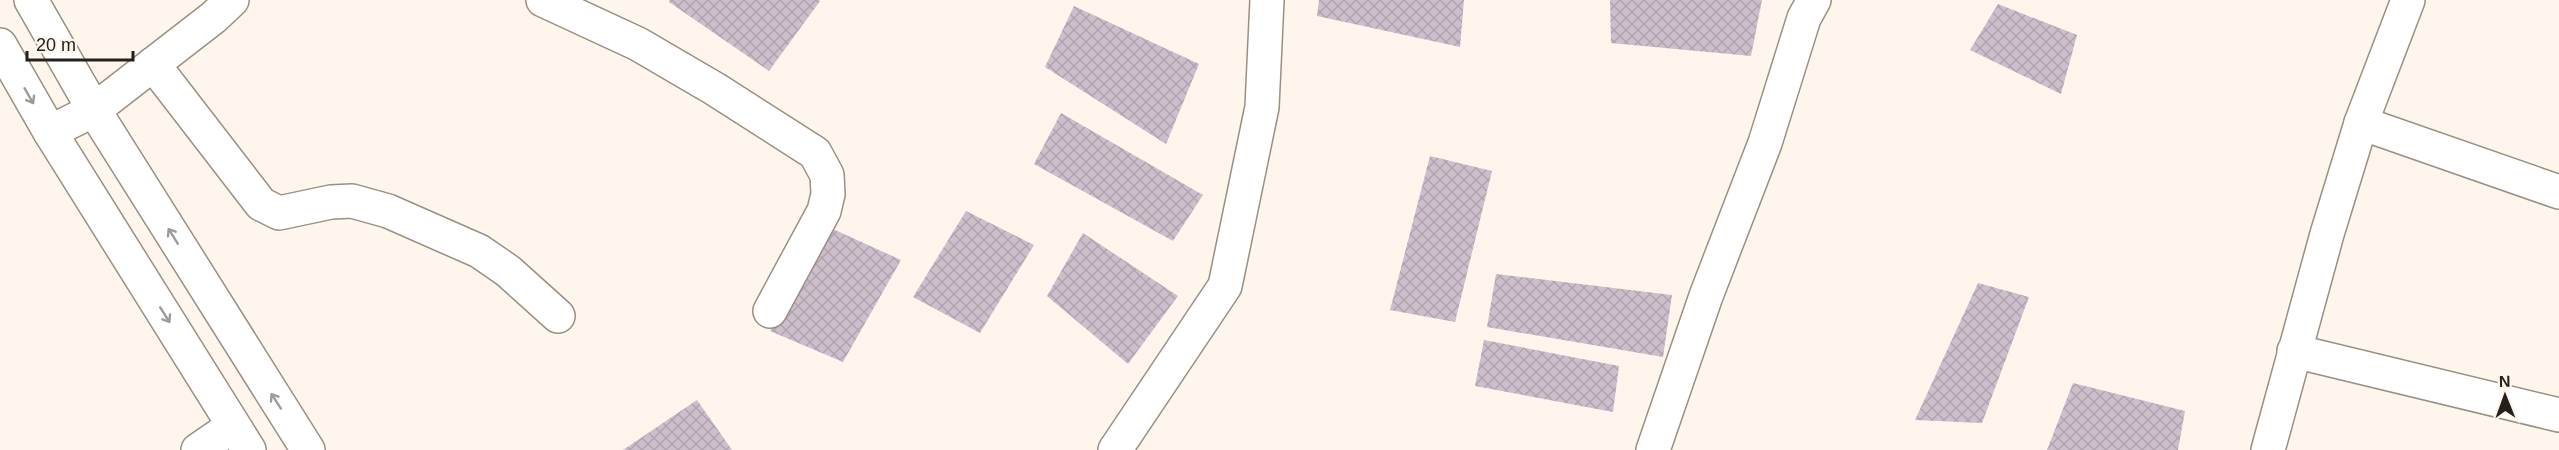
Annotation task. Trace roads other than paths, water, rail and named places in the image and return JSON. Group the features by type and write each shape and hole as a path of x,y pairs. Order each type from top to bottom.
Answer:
{"street":[{"path":"31,0 94,110 309,450"},
{"path":"50,132 94,110 232,0"},
{"path":"543,0 638,44 715,89 815,153 827,175 828,194 824,211 770,311"},
{"path":"1115,450 1225,286 1262,107 1268,0"},
{"path":"2268,450 2294,351 2361,123 2408,0"},
{"path":"1653,450 1706,296 1765,143 1804,6"},
{"path":"0,45 50,132 241,438 198,450"},
{"path":"153,64 261,204 279,213 331,202 352,201 388,211 479,251 508,271 558,316"},
{"path":"2361,123 2559,192"},
{"path":"2294,351 2559,415"}]}
